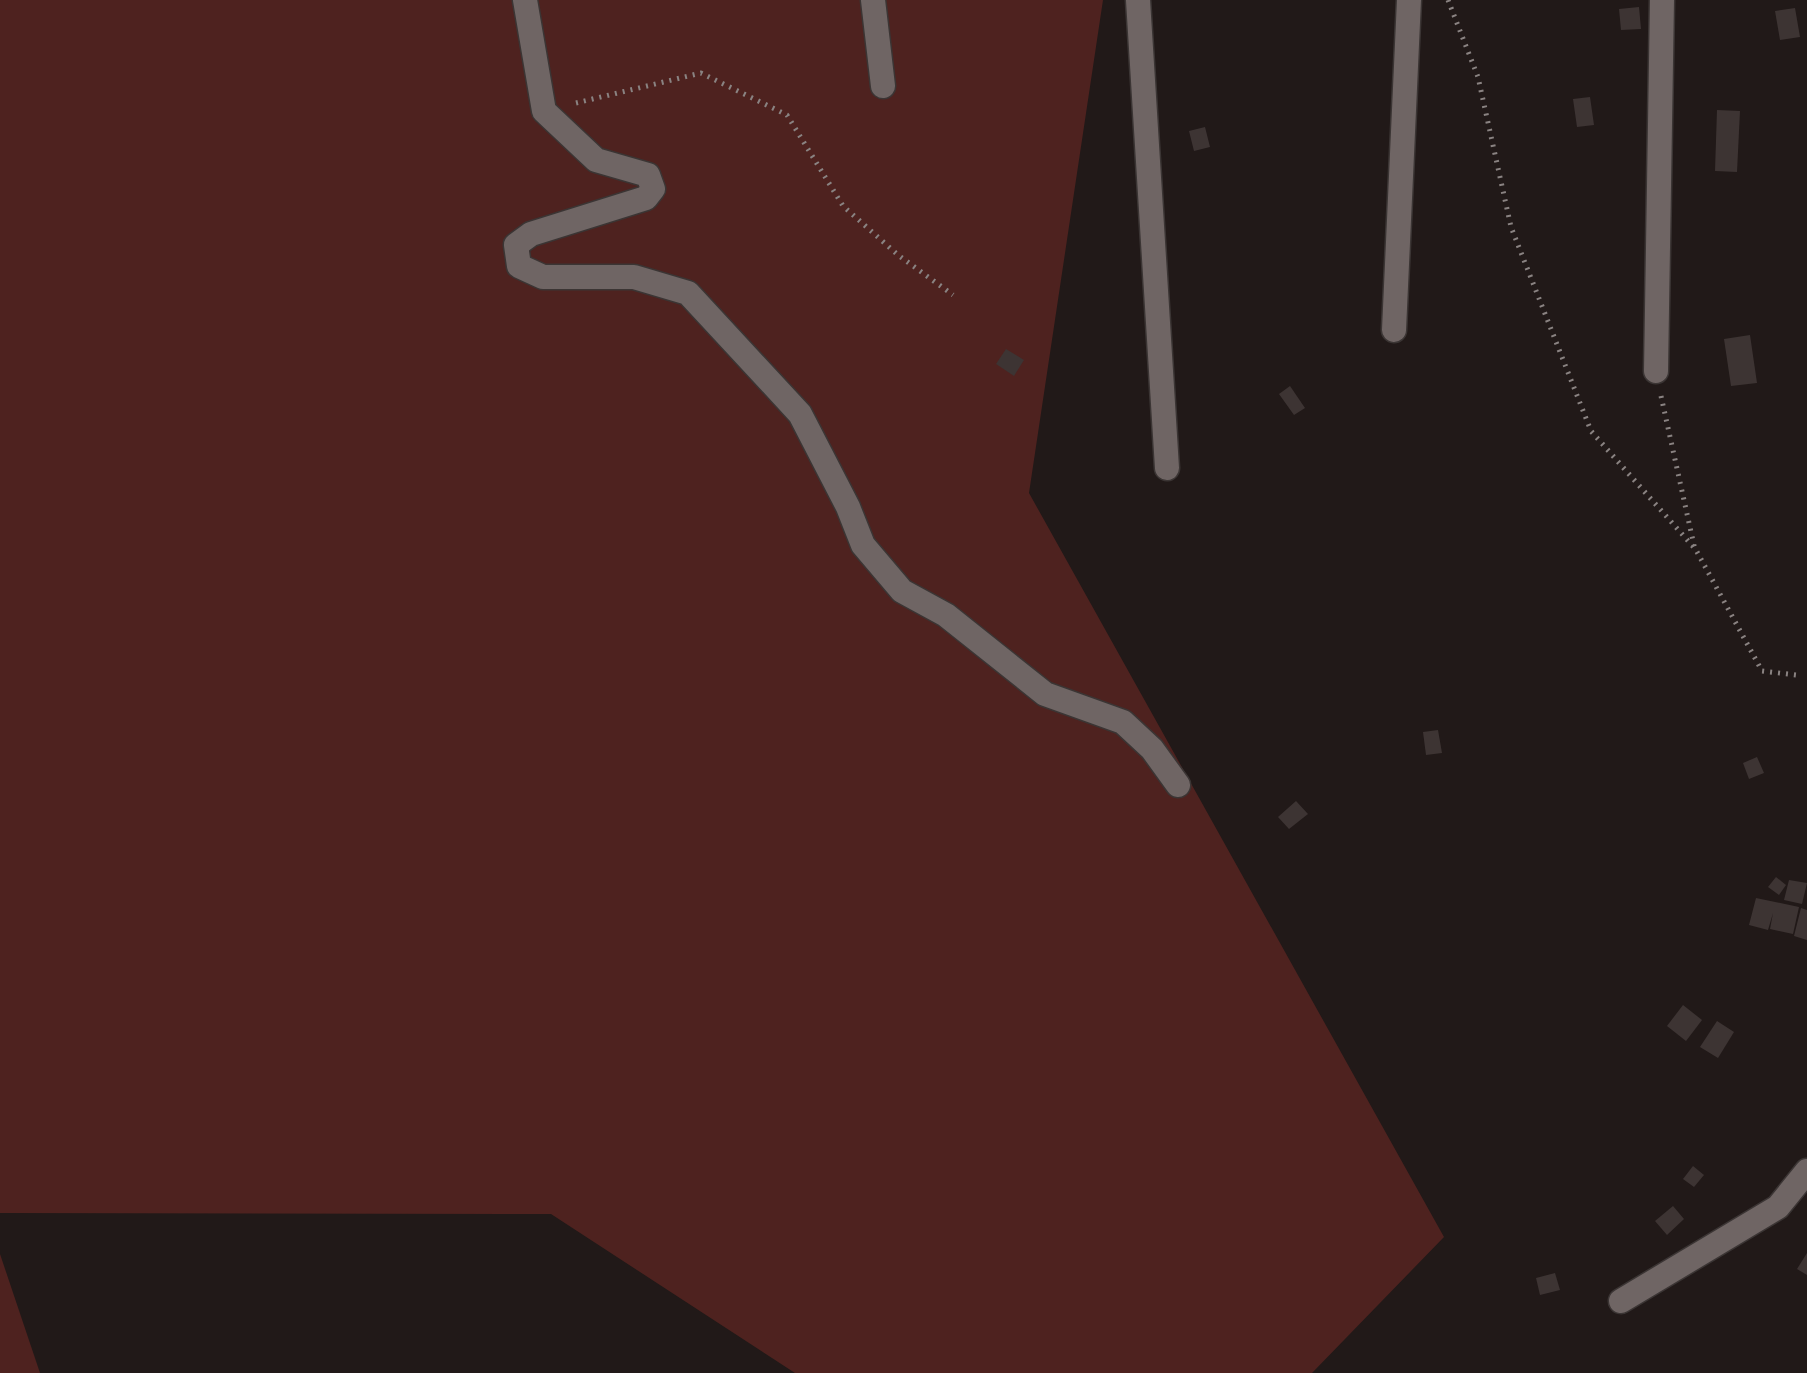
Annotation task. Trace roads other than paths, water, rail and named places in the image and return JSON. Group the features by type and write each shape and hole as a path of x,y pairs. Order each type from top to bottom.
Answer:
{"street":[{"path":"525,0 544,111 596,160 648,175 653,189 646,198 531,234 516,245 519,266 543,277 634,277 688,293 800,414 848,507 863,545 902,591 946,615 1045,694 1123,722 1152,749 1178,785"},
{"path":"873,0 883,86"},
{"path":"1138,0 1167,468"},
{"path":"1394,330 1409,0"},
{"path":"1656,371 1662,0"},
{"path":"1621,1301 1778,1207 1807,1171"}]}
